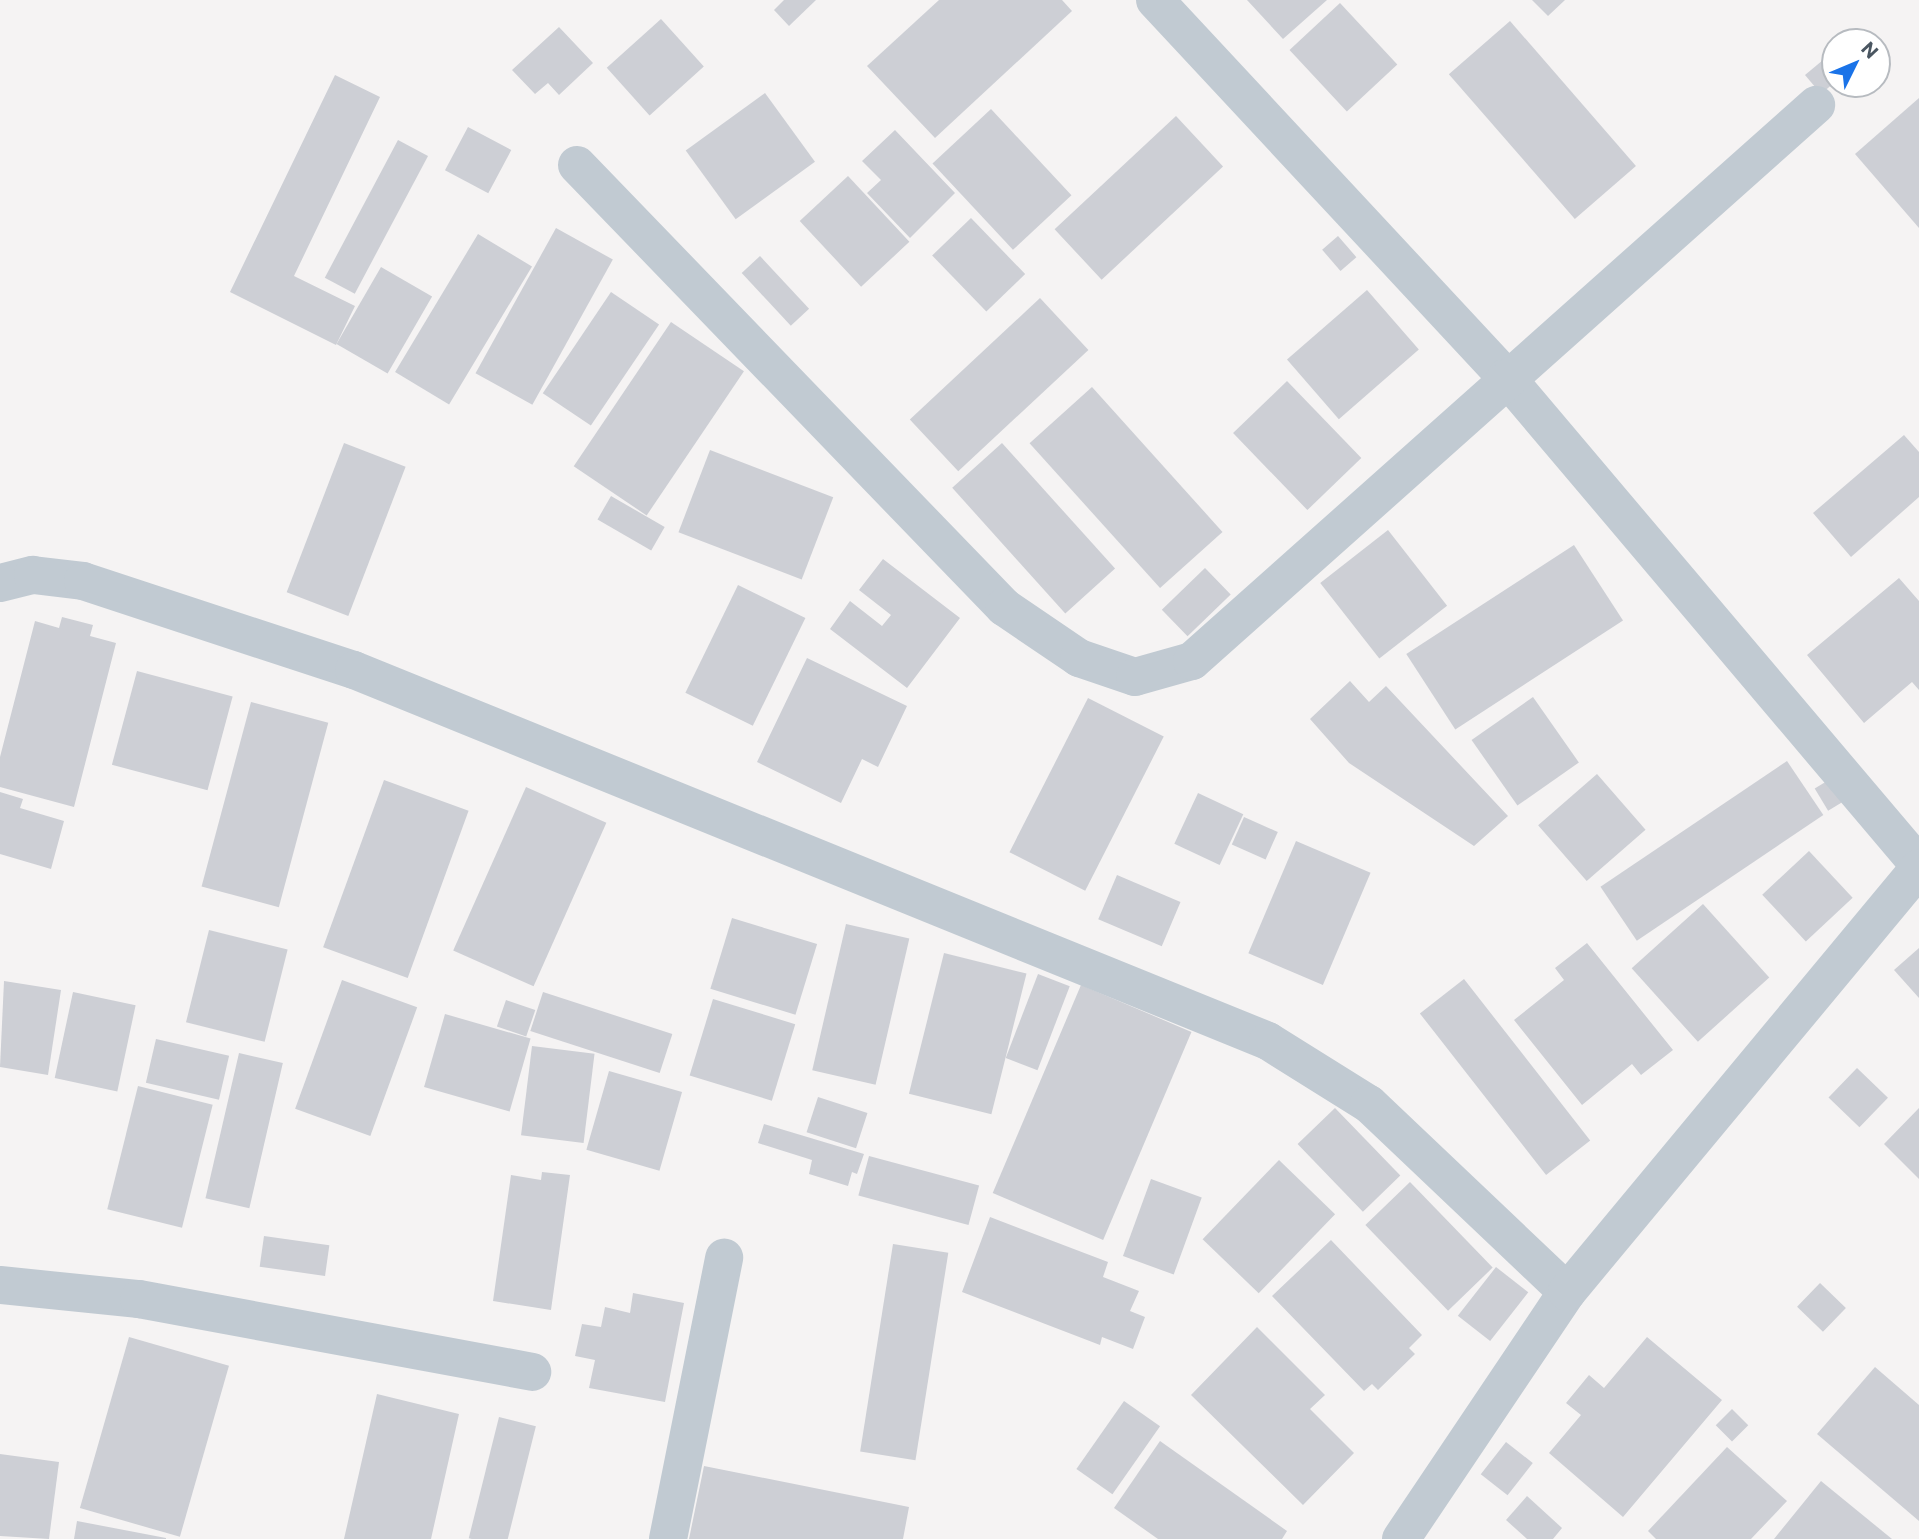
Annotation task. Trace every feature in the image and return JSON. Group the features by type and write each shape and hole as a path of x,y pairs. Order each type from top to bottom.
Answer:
{"street":[{"path":"1155,0 1506,377 1919,867 1567,1292 1402,1539"},
{"path":"577,165 1004,607 1079,658 1135,677 1192,661 1506,377 1816,105"},
{"path":"0,583 33,575 83,580 354,670 1268,1041 1369,1104 1567,1292"},
{"path":"668,1539 724,1258"},
{"path":"0,1285 139,1299 532,1372"}],"building":[{"path":"784,0 816,0 789,26 774,10"},
{"path":"939,0 1062,0 1072,11 935,138 867,66"},
{"path":"1247,0 1327,0 1283,39"},
{"path":"1532,0 1565,0 1548,16"},
{"path":"1340,3 1397,64 1347,111 1290,50"},
{"path":"661,19 704,67 650,115 607,68"},
{"path":"1510,21 1636,166 1575,219 1449,74"},
{"path":"559,27 593,63 559,95 548,83 535,94 512,70"},
{"path":"1821,62 1821,94 1805,75"},
{"path":"335,75 380,97 294,276 355,306 336,345 230,292"},
{"path":"765,93 815,162 736,219 686,151"},
{"path":"1919,98 1919,228 1855,154"},
{"path":"991,109 1071,195 1013,250 932,164"},
{"path":"1176,116 1223,166 1102,280 1055,229"},
{"path":"468,127 511,150 488,193 445,170"},
{"path":"895,130 955,193 910,238 867,193 881,180 862,161"},
{"path":"398,140 428,156 355,294 325,278"},
{"path":"848,176 909,242 861,287 800,221"},
{"path":"971,218 1025,274 986,312 932,256"},
{"path":"556,228 613,260 532,405 476,373"},
{"path":"478,234 532,266 449,404 395,372"},
{"path":"1338,236 1356,257 1341,271 1322,250"},
{"path":"760,256 809,309 791,326 742,273"},
{"path":"381,267 432,296 388,374 336,344"},
{"path":"1367,290 1419,350 1339,419 1287,360"},
{"path":"611,292 659,324 591,426 543,393"},
{"path":"1040,298 1088,350 958,471 910,419"},
{"path":"671,322 744,371 647,515 574,466"},
{"path":"1287,381 1361,458 1307,510 1233,433"},
{"path":"1092,387 1222,532 1160,588 1030,443"},
{"path":"1904,435 1919,452 1919,497 1851,557 1813,513"},
{"path":"344,443 406,467 348,616 287,592"},
{"path":"1002,443 1115,569 1065,613 952,488"},
{"path":"710,450 833,497 802,579 678,532"},
{"path":"611,496 665,527 651,550 598,519"},
{"path":"1388,530 1447,606 1379,659 1320,583"},
{"path":"1574,545 1623,620 1455,729 1406,654"},
{"path":"883,559 960,618 907,688 830,629 850,601 882,626 891,615 859,590"},
{"path":"1205,568 1231,595 1188,636 1162,610"},
{"path":"1899,578 1919,601 1919,690 1912,682 1864,723 1807,655"},
{"path":"738,585 805,618 753,726 685,693"},
{"path":"62,617 93,625 90,636 116,643 74,807 0,787 0,757 35,621 59,628"},
{"path":"807,658 907,706 878,767 862,759 841,803 757,762"},
{"path":"137,671 233,697 208,790 112,765"},
{"path":"1350,681 1369,702 1386,686 1508,816 1474,846 1349,763 1310,719"},
{"path":"1533,697 1579,763 1517,806 1472,740"},
{"path":"1088,698 1164,737 1085,891 1009,852"},
{"path":"251,702 328,723 279,907 202,886"},
{"path":"1787,761 1823,815 1637,941 1600,887"},
{"path":"1597,774 1646,830 1587,881 1538,825"},
{"path":"1837,775 1850,797 1828,811 1815,788"},
{"path":"384,780 469,811 408,978 323,947"},
{"path":"526,787 606,823 534,986 453,951"},
{"path":"0,792 23,799 20,808 64,821 51,869 0,854"},
{"path":"1198,793 1243,814 1220,865 1174,844"},
{"path":"1244,817 1278,832 1266,859 1232,844"},
{"path":"1296,841 1371,873 1323,985 1248,953"},
{"path":"1809,851 1853,898 1806,941 1762,895"},
{"path":"1117,875 1181,902 1162,946 1098,919"},
{"path":"1703,904 1769,978 1698,1042 1632,968"},
{"path":"732,918 817,944 795,1015 710,989"},
{"path":"846,924 909,939 876,1085 812,1070"},
{"path":"209,930 288,950 265,1042 186,1022"},
{"path":"1587,943 1673,1050 1641,1075 1632,1064 1582,1105 1514,1020 1564,980 1555,968"},
{"path":"1919,948 1919,998 1894,970"},
{"path":"944,953 1026,974 991,1114 909,1094"},
{"path":"1038,974 1070,986 1037,1070 1006,1058"},
{"path":"1464,979 1590,1141 1546,1175 1420,1013"},
{"path":"342,980 417,1007 370,1136 295,1109"},
{"path":"4,981 61,990 48,1075 0,1067"},
{"path":"1081,985 1191,1032 1103,1240 993,1193"},
{"path":"73,992 136,1005 117,1091 55,1078"},
{"path":"543,992 672,1034 660,1073 530,1031"},
{"path":"713,999 795,1024 772,1101 690,1076"},
{"path":"506,1000 535,1010 526,1037 497,1026"},
{"path":"445,1014 531,1039 510,1112 424,1087"},
{"path":"156,1039 229,1056 219,1100 146,1083"},
{"path":"532,1046 595,1054 584,1143 521,1135"},
{"path":"239,1053 283,1063 249,1208 205,1198"},
{"path":"1857,1068 1888,1098 1859,1127 1829,1097"},
{"path":"609,1071 682,1092 659,1171 586,1150"},
{"path":"138,1086 213,1105 182,1228 107,1209"},
{"path":"818,1097 867,1113 856,1148 807,1132"},
{"path":"1335,1108 1400,1176 1363,1212 1298,1144"},
{"path":"1919,1108 1919,1179 1884,1144"},
{"path":"764,1124 864,1154 857,1174 852,1172 848,1186 809,1174 812,1160 758,1143"},
{"path":"869,1156 979,1186 969,1225 858,1196"},
{"path":"1279,1160 1335,1214 1259,1293 1203,1239"},
{"path":"542,1172 570,1175 551,1310 493,1301 511,1175 541,1180"},
{"path":"1151,1179 1202,1197 1174,1275 1123,1256"},
{"path":"1410,1182 1493,1268 1448,1311 1365,1225"},
{"path":"990,1217 1108,1262 1103,1277 1139,1291 1130,1311 1145,1317 1133,1349 1102,1337 1100,1345 962,1292"},
{"path":"264,1236 329,1245 325,1276 260,1267"},
{"path":"1331,1240 1422,1335 1409,1348 1415,1354 1378,1390 1372,1384 1364,1391 1272,1296"},
{"path":"893,1244 948,1253 915,1460 860,1451"},
{"path":"1496,1267 1528,1292 1490,1341 1458,1316"},
{"path":"1820,1283 1846,1308 1823,1332 1797,1307"},
{"path":"633,1293 684,1303 665,1402 589,1388 595,1360 575,1356 582,1324 601,1327 605,1307 630,1313"},
{"path":"1257,1327 1325,1395 1310,1409 1354,1453 1303,1505 1191,1395"},
{"path":"129,1337 229,1366 180,1537 80,1508"},
{"path":"1647,1337 1722,1400 1623,1517 1549,1453 1581,1415 1566,1403 1589,1375 1604,1388"},
{"path":"1875,1367 1919,1405 1919,1521 1817,1434"},
{"path":"377,1394 459,1414 431,1539 344,1539"},
{"path":"1124,1401 1160,1426 1112,1494 1076,1469"},
{"path":"1732,1409 1748,1425 1732,1442 1716,1425"},
{"path":"499,1417 536,1426 508,1539 469,1538"},
{"path":"1160,1441 1287,1531 1282,1539 1158,1539 1114,1508"},
{"path":"1506,1442 1533,1463 1508,1495 1481,1474"},
{"path":"1727,1447 1787,1501 1751,1539 1656,1539 1648,1531"},
{"path":"0,1454 59,1462 49,1539 0,1536"},
{"path":"704,1466 909,1507 903,1539 689,1539"},
{"path":"1821,1481 1892,1539 1774,1539"},
{"path":"1527,1496 1562,1528 1553,1539 1527,1539 1506,1520"},
{"path":"77,1521 166,1538 166,1539 74,1539"}]}
